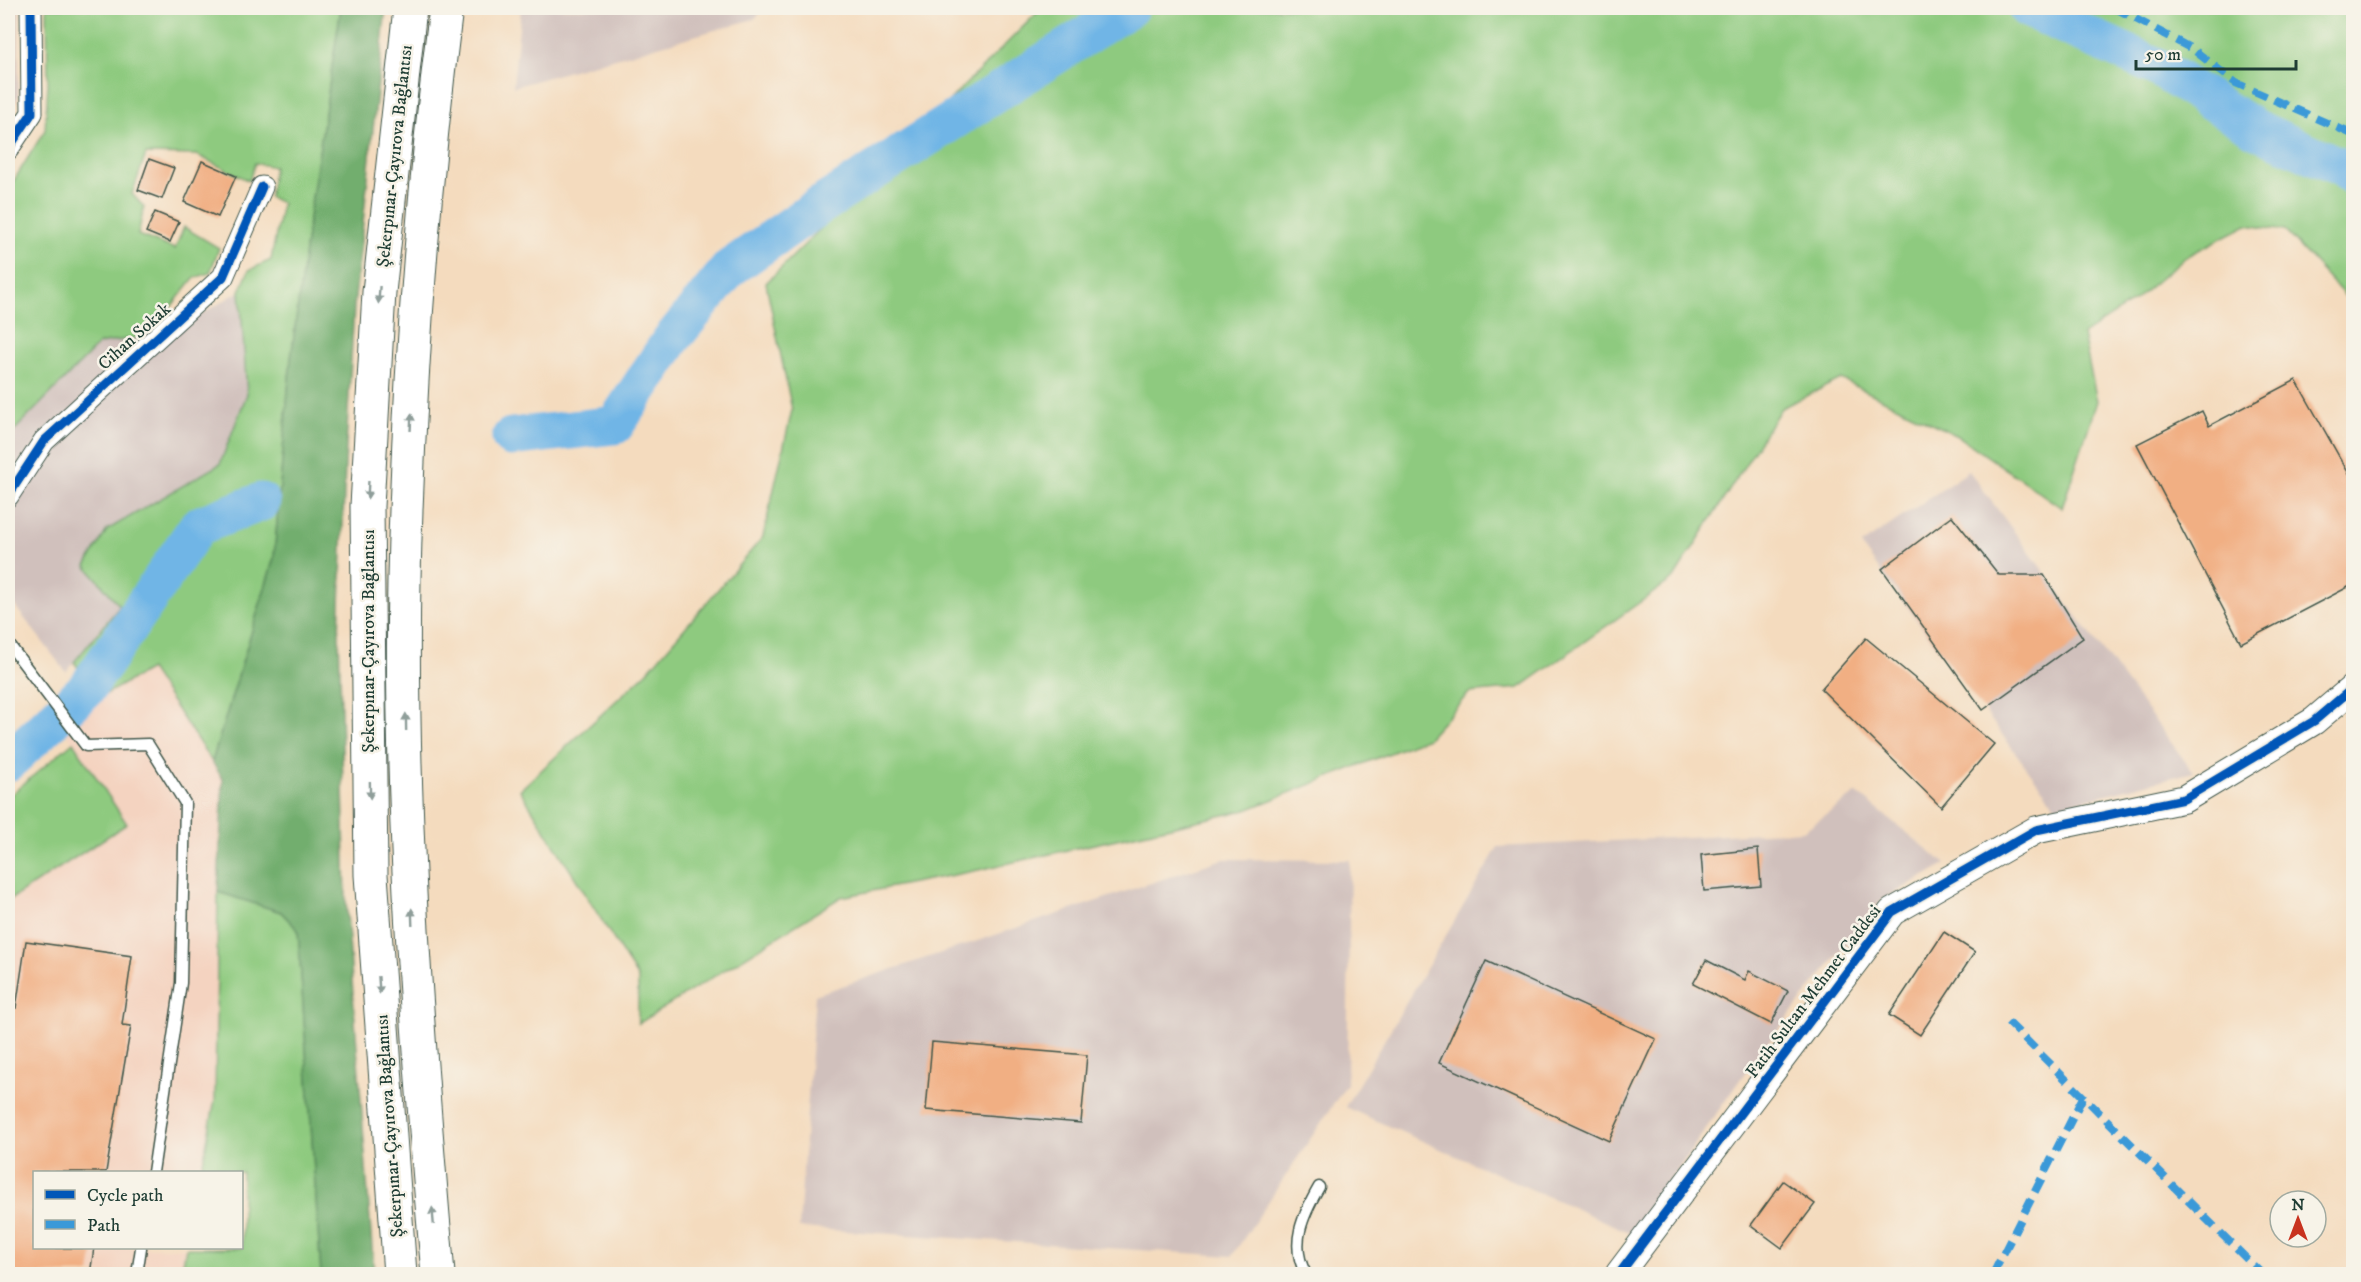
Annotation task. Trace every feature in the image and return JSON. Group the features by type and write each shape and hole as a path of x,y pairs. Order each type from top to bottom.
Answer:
{"highway":[{"name":"Şekerpınar-Çayırova Bağlantısı","path":"400,1275 371,875 367,506 379,292 410,8"},
{"name":"Şekerpınar-Çayırova Bağlantısı","path":"438,1275 414,955 405,651 406,511 418,301 437,78 446,8"}],"street":[{"path":"8,149 32,113 31,8"},
{"name":"Cihan Sokak","path":"8,496 44,441 223,277 262,187"},
{"name":"Fatih Sultan Mehmet Caddesi","path":"1619,1275 1892,912 2036,830 2184,799 2314,721 2354,687"}],"lane":[{"path":"8,643 86,746 148,744 185,803 181,983 153,1171"},
{"path":"1306,1275 1298,1260 1302,1217 1319,1187"},
{"path":"137,1275 141,1249"}],"shaded area":[{"path":"8,8 19,8 18,97 8,117"},
{"path":"521,8 766,8 754,19 513,87"},
{"path":"240,291 247,394 220,464 107,530 86,566 120,606 66,672 8,597 8,437 99,344 177,329"},
{"path":"1969,471 2193,772 2056,807 1861,545"},
{"path":"150,668 223,779 215,1100 201,1171 33,1171 33,1249 186,1249 181,1274 8,1274 8,901 127,824 59,721"},
{"path":"1857,793 1946,864 1880,901 1748,1068 1633,1234 1345,1107 1498,847 1803,831"},
{"path":"1223,859 1350,860 1347,1084 1232,1256 799,1228 815,995"}],"green space":[{"path":"47,8 341,8 310,211 290,367 274,558 212,762 150,669 99,698 74,662 120,606 86,566 107,530 220,464 247,394 240,291 249,270 271,260 282,203 269,197 274,167 255,163 249,181 197,155 146,154 132,194 144,207 138,235 175,249 184,227 219,248 210,273 194,278 155,327 139,337 99,344 8,437 8,190 45,130 48,83"},
{"path":"341,8 386,8 354,307 345,464 339,635 346,900 374,1274 321,1274 298,930 281,912 218,892 223,779 212,762 274,558 290,367 310,211"},
{"path":"1042,8 2353,8 2353,314 2346,297 2285,231 2247,225 2185,257 2135,300 2083,335 2097,401 2062,508 1958,436 1841,379 1781,408 1674,578 1519,688 1469,693 1428,738 1246,810 974,871 841,897 638,1024 638,978 520,790 647,672 763,537 792,410 766,283"},
{"path":"73,742 127,824 8,901 8,797"},
{"path":"218,892 281,912 298,930 321,1274 181,1274 186,1249 243,1249 243,1171 201,1171 215,1100"}],"building":[{"path":"149,159 174,168 162,199 138,190"},
{"path":"202,161 236,176 218,217 184,202"},
{"path":"155,212 179,222 170,242 146,232"},
{"path":"2296,380 2354,483 2354,584 2241,643 2137,444 2202,411 2209,426"},
{"path":"1952,516 1999,575 2044,575 2083,638 1983,710 1882,569"},
{"path":"1866,638 1994,744 1941,807 1821,689"},
{"path":"1758,849 1761,886 1704,891 1701,855"},
{"path":"1944,932 1975,952 1920,1035 1889,1015"},
{"path":"26,941 132,956 122,1025 131,1026 106,1171 33,1171 33,1249 94,1249 90,1274 8,1274 8,1006 16,1008"},
{"path":"1706,960 1745,980 1749,971 1788,991 1771,1024 1693,984"},
{"path":"1486,961 1656,1039 1609,1141 1439,1063"},
{"path":"932,1042 1087,1055 1081,1123 926,1110"},
{"path":"1783,1181 1815,1204 1782,1248 1751,1225"}],"waterway":[{"path":"511,437 615,425 671,340 730,268 821,205 1129,8"},
{"path":"2027,8 2157,67 2256,129 2343,168 2354,177"},
{"path":"8,762 87,688 198,526 261,502"}],"marked path":[{"path":"2115,8 2194,50 2236,83 2354,135"},
{"path":"2008,1022 2262,1274"},
{"path":"1993,1274 2083,1097"}],"cycle path":[{"path":"8,149 32,113 31,8"},
{"path":"8,496 44,441 223,277 262,187"},
{"path":"1619,1274 1892,912 2036,830 2184,799 2314,721 2354,687"}]}
